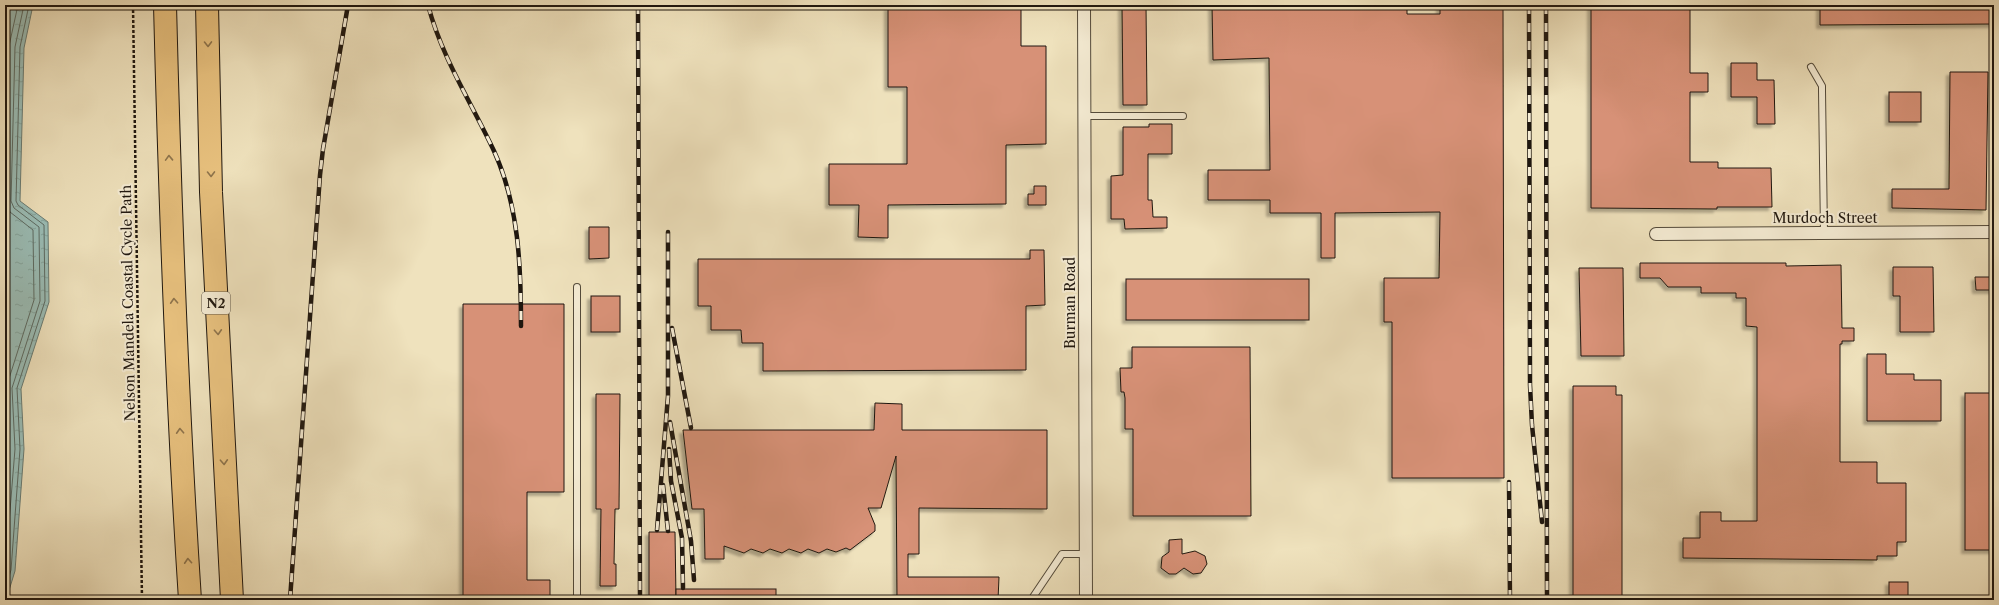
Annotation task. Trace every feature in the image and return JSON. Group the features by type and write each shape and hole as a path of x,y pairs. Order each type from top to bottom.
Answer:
{"highway":[{"path":"164,5 170,214 182,471 190,600"},
{"name":"N2","path":"207,5 211,192 232,600"}],"street":[{"name":"Burman Road","path":"1084,5 1086,600"},
{"name":"Murdoch Street","path":"1656,234 1994,232"}],"lane":[{"path":"1811,67 1822,86 1824,233"},
{"path":"1085,116 1183,116"},
{"path":"577,287 577,600"},
{"path":"1031,600 1062,554 1085,554"}],"path":[{"name":"Nelson Mandela Coastal Cycle Path","path":"133,5 142,600"}],"water":[{"path":"5,5 33,5 24,48 20,201 48,222 49,302 21,389 24,449 15,571 6,600"}],"building":[{"path":"926,5 1021,7 1021,46 1046,46 1046,144 1006,145 1006,204 888,205 888,238 858,237 859,205 829,205 829,164 907,164 907,87 888,87 888,7 926,7"},
{"path":"1122,5 1146,5 1147,105 1123,105"},
{"path":"1212,5 1373,5 1373,9 1407,9 1407,14 1440,14 1440,5 1503,5 1504,478 1392,478 1392,322 1384,322 1384,278 1439,278 1440,212 1335,213 1335,258 1321,258 1321,213 1270,213 1270,200 1208,200 1208,170 1270,170 1269,58 1213,60"},
{"path":"1591,5 1690,5 1690,73 1708,73 1708,92 1690,92 1690,162 1718,162 1718,168 1771,168 1772,207 1717,207 1717,209 1591,208"},
{"path":"1820,5 1994,5 1994,24 1820,25"},
{"path":"1731,63 1757,63 1757,80 1774,80 1775,124 1757,124 1757,97 1731,97"},
{"path":"1950,72 1988,72 1986,210 1892,208 1892,189 1949,189"},
{"path":"1889,92 1921,92 1921,122 1889,122"},
{"path":"1149,124 1172,124 1172,154 1148,154 1148,200 1152,200 1153,217 1167,217 1167,228 1125,229 1124,219 1111,219 1111,176 1123,175 1123,127 1149,127"},
{"path":"1034,186 1046,186 1046,205 1028,205 1028,194 1034,194"},
{"path":"589,227 609,227 609,258 589,259"},
{"path":"1030,250 1044,250 1045,305 1026,306 1026,370 763,371 763,343 742,343 741,330 711,330 711,306 698,306 698,259 1030,259"},
{"path":"1640,263 1786,263 1786,266 1841,265 1842,328 1854,328 1854,341 1842,341 1842,344 1840,344 1840,462 1877,462 1877,483 1906,483 1906,542 1897,542 1897,556 1877,556 1877,560 1683,558 1683,538 1700,538 1700,512 1721,512 1721,521 1757,521 1757,327 1746,326 1746,298 1736,298 1736,293 1701,293 1701,287 1668,287 1660,278 1640,278"},
{"path":"1893,267 1933,267 1934,332 1900,332 1900,296 1893,296"},
{"path":"1579,268 1623,268 1624,356 1581,356"},
{"path":"1975,277 1994,277 1994,290 1976,290"},
{"path":"1126,279 1309,279 1309,320 1126,320"},
{"path":"591,296 620,296 620,332 591,332"},
{"path":"463,304 564,304 564,492 527,492 527,580 550,580 550,600 463,600"},
{"path":"1132,347 1250,347 1251,516 1133,516 1133,429 1125,429 1125,398 1124,392 1121,392 1120,368 1132,368"},
{"path":"1867,354 1886,354 1886,374 1914,374 1914,380 1941,380 1941,421 1867,421"},
{"path":"1573,386 1616,386 1616,395 1622,395 1622,600 1573,600"},
{"path":"1965,393 1994,393 1994,550 1965,550"},
{"path":"596,394 620,394 619,509 615,509 614,564 616,564 616,586 600,586 601,509 596,509"},
{"path":"875,403 902,404 902,430 1047,430 1047,509 919,508 919,554 908,554 908,577 999,577 998,600 897,600 896,456 881,508 868,508 875,525 875,531 850,550 846,548 836,552 827,549 819,553 808,549 801,553 789,549 782,553 770,549 763,553 751,549 744,553 724,546 724,559 705,559 704,509 692,509 683,430 874,430"},
{"path":"649,532 675,532 676,599 649,599"},
{"path":"1182,539 1182,554 1195,551 1205,556 1207,564 1201,573 1193,574 1184,568 1176,574 1169,574 1161,568 1162,557 1169,552 1169,540"},
{"path":"1889,582 1908,582 1908,600 1889,600"},
{"path":"676,589 776,589 776,600 676,600"}],"railway":[{"path":"290,600 320,175 323,149 348,5"},
{"path":"428,5 449,62 494,151 509,193 514,215 519,259 521,326"},
{"path":"638,5 640,600"},
{"path":"1529,5 1530,385 1532,425 1542,522"},
{"path":"1546,5 1547,600"},
{"path":"657,530 668,396 668,232"},
{"path":"672,328 691,428"},
{"path":"670,422 691,541 694,580"},
{"path":"669,449 671,481 682,538 683,588"},
{"path":"1509,482 1510,600"},
{"path":"663,485 668,531"}]}
